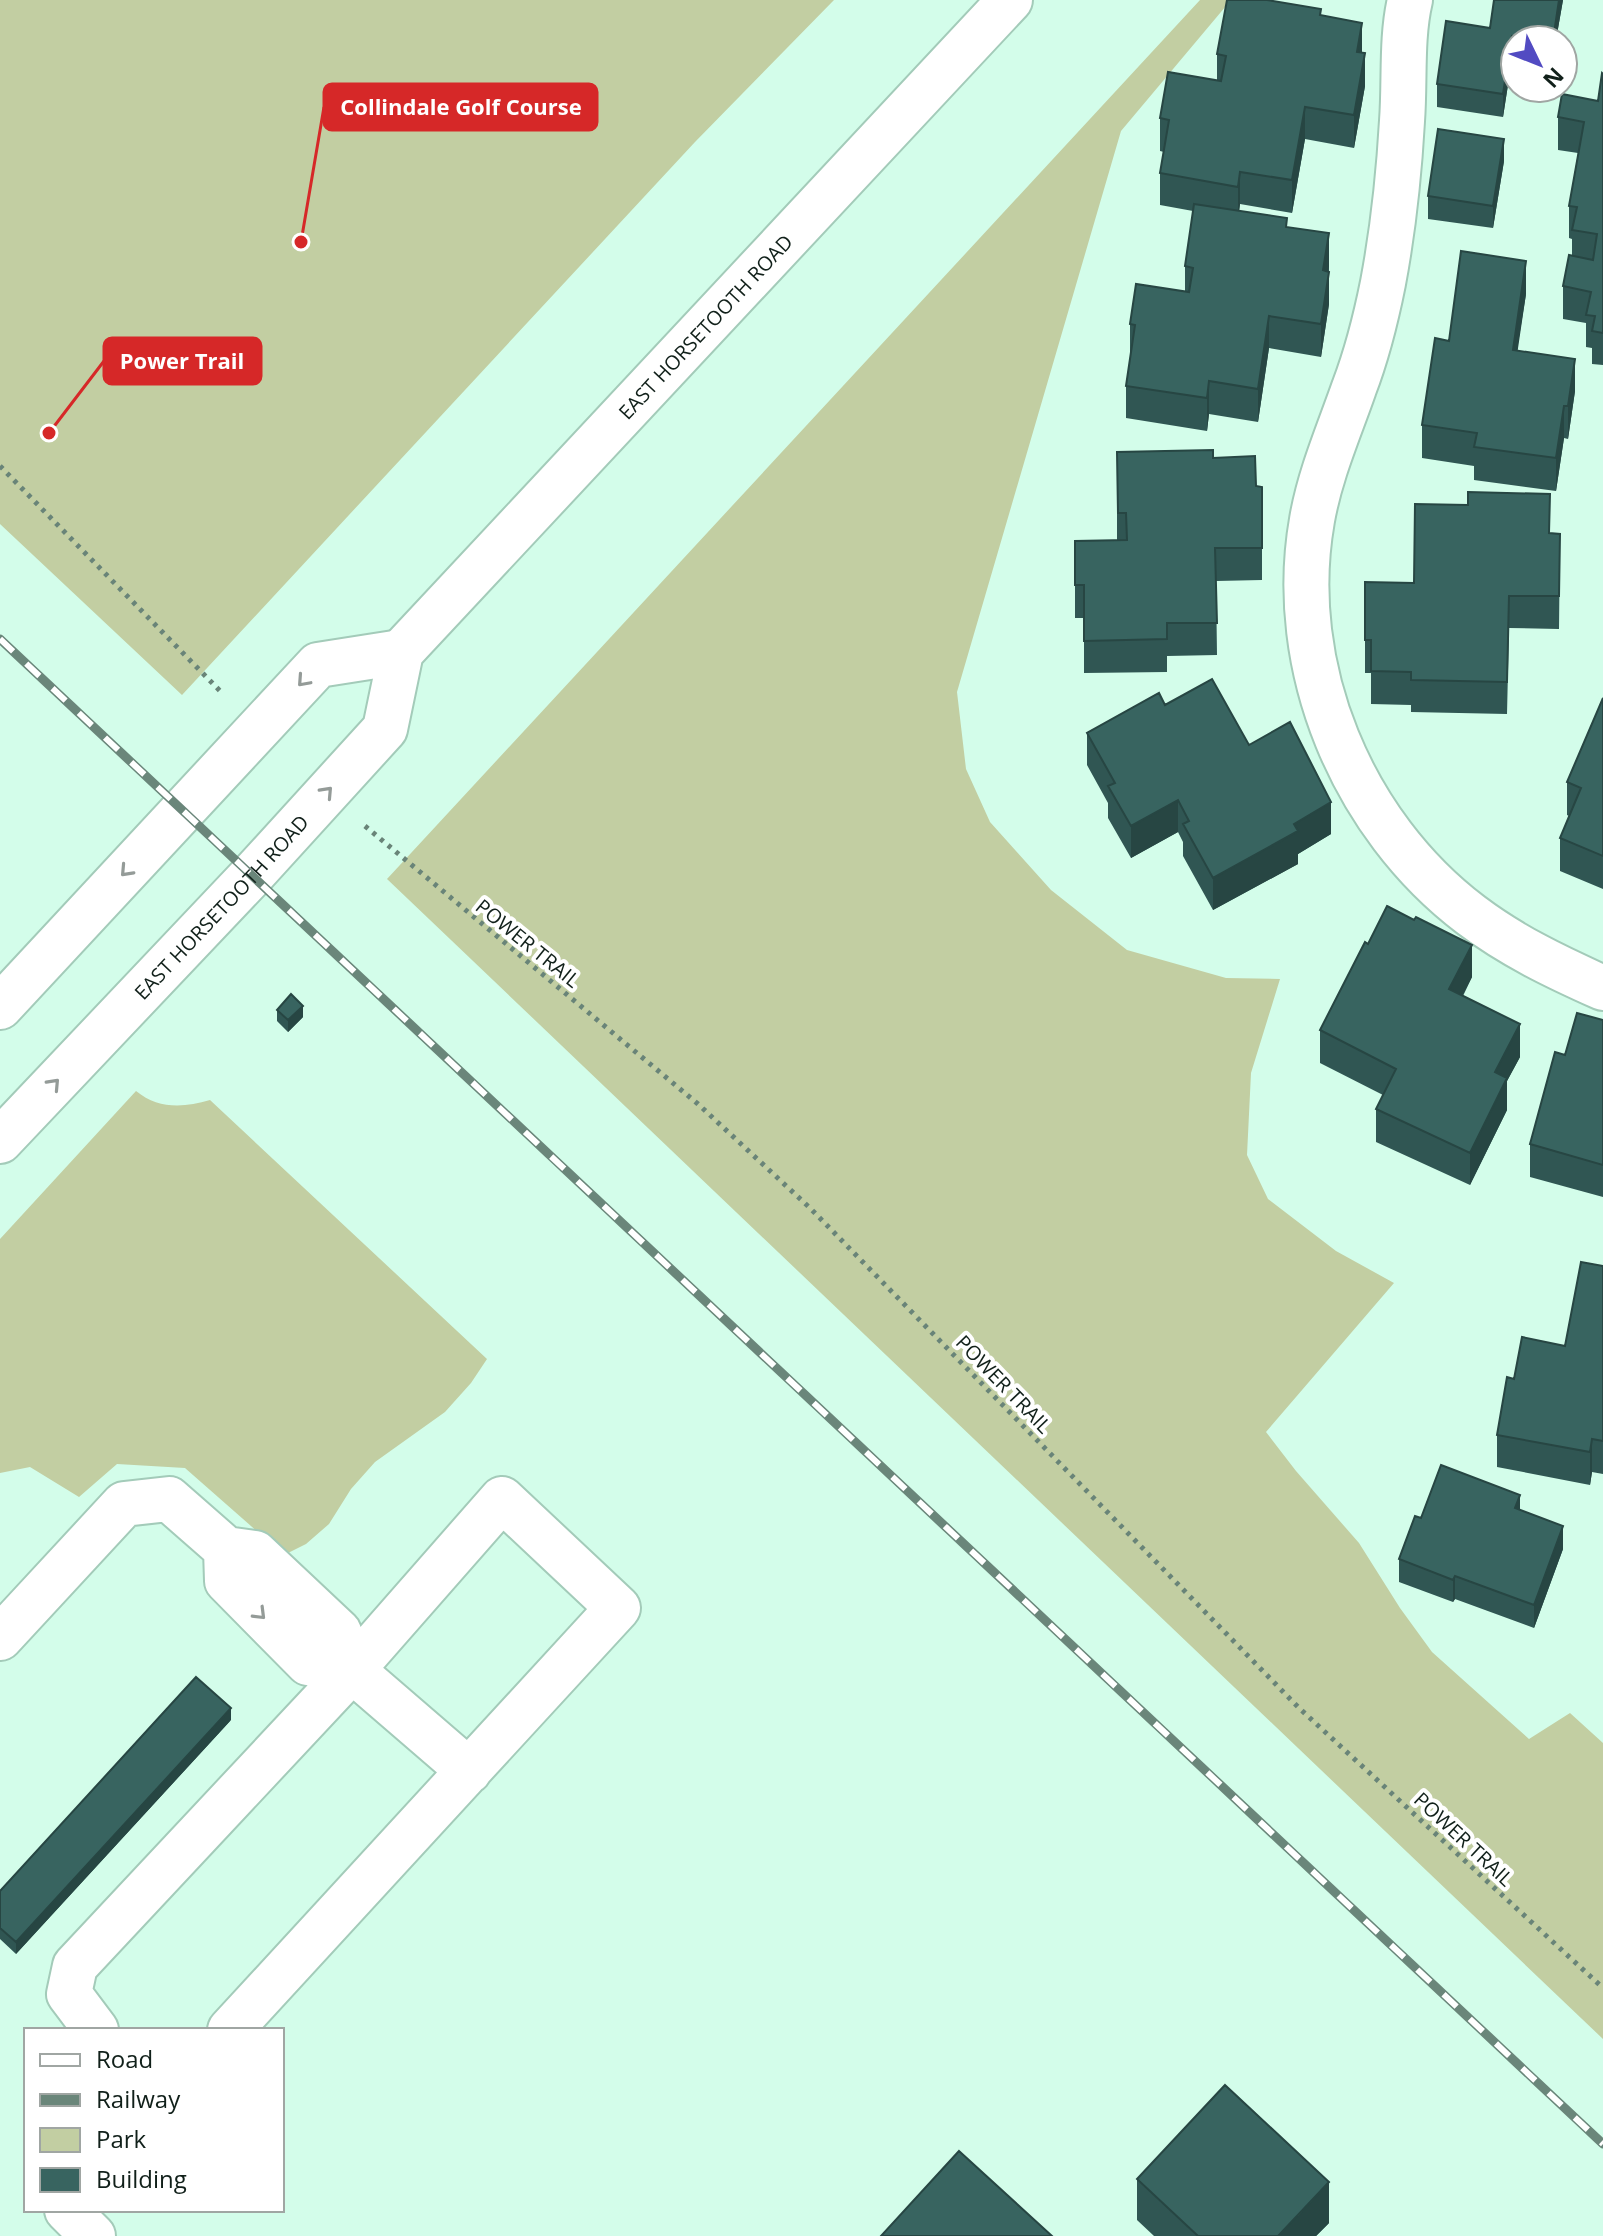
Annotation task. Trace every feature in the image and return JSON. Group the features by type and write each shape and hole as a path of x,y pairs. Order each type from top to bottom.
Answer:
{"main road":[{"name":"EAST HORSETOOTH ROAD","path":"0,1141 252,875 385,729 401,652 1010,0"},
{"path":"1410,0 1402,123 1383,282 1372,333 1323,475 1307,553 1306,608 1317,679 1327,714 1354,776 1383,824 1418,866 1468,913 1495,933 1521,950 1603,988"},
{"path":"0,1007 318,665 401,652"},
{"path":"0,1638 124,1504 169,1499 226,1549 227,1581 308,1663 352,1670 469,1771"},
{"path":"94,2028 69,1994 75,1966 352,1670 502,1499 618,1608 232,2028"},
{"path":"43,2236 64,2212"},
{"path":"68,2212 93,2236"}],"path":[{"path":"0,466 228,700"},
{"name":"POWER TRAIL","path":"363,824 721,1124 821,1220 1299,1708 1603,1988"}],"green space":[{"path":"0,0 834,0 695,142 182,695 0,524"},
{"path":"1200,0 1231,0 1121,131 957,692 966,769 990,822 1051,890 1127,950 1226,978 1280,979 1251,1073 1247,1155 1268,1199 1336,1251 1394,1283 1266,1432 1359,1543 1432,1652 1529,1739 1570,1713 1603,1743 1603,2039 387,879"},
{"path":"136,1091 162,1104 210,1100 487,1359 445,1412 375,1462 351,1489 329,1524 306,1544 284,1555 185,1468 117,1464 79,1497 30,1467 0,1473 0,1239"}],"building":[{"path":"1227,0 1267,0 1321,9 1320,15 1362,23 1357,52 1365,53 1354,115 1305,107 1292,180 1240,172 1238,187 1160,173 1169,120 1160,118 1168,72 1221,81 1226,56 1217,54"},
{"path":"1494,0 1559,0 1555,24 1499,24 1499,93 1437,84 1446,21 1490,28"},
{"path":"1602,73 1603,333 1592,331 1595,316 1586,315 1591,292 1563,286 1569,255 1593,260 1597,234 1572,230 1577,207 1569,206 1584,122 1558,117 1560,104 1579,104 1579,97 1598,101"},
{"path":"1438,129 1504,139 1493,206 1428,196"},
{"path":"1194,204 1287,218 1286,227 1329,233 1323,270 1329,272 1321,324 1269,316 1258,389 1209,381 1207,398 1126,386 1135,325 1130,324 1136,284 1189,292 1193,268 1185,266"},
{"path":"1461,251 1526,261 1513,350 1575,359 1556,458 1474,447 1477,433 1422,425 1435,338 1449,341"},
{"path":"1213,450 1213,458 1255,456 1256,486 1262,487 1262,548 1215,548 1217,623 1167,623 1167,639 1084,641 1084,585 1075,585 1075,541 1127,540 1126,513 1118,513 1117,452"},
{"path":"1468,492 1550,494 1549,533 1560,534 1559,596 1509,596 1507,682 1411,680 1411,672 1371,671 1371,640 1365,640 1365,582 1414,583 1415,504 1468,505"},
{"path":"1212,679 1249,745 1290,722 1331,802 1294,824 1298,831 1213,878 1183,824 1189,821 1178,800 1131,826 1108,786 1115,783 1087,733 1159,693 1165,705"},
{"path":"1603,698 1603,856 1560,838 1581,788 1567,782"},
{"path":"1387,906 1472,945 1449,989 1520,1024 1495,1072 1507,1078 1470,1153 1376,1109 1396,1069 1320,1030"},
{"path":"291,994 303,1006 288,1020 277,1010"},
{"path":"1577,1013 1603,1020 1603,1165 1530,1144 1555,1052 1565,1055"},
{"path":"1581,1262 1603,1266 1603,1441 1592,1439 1590,1452 1497,1435 1507,1377 1514,1379 1522,1337 1565,1346"},
{"path":"1441,1465 1520,1495 1515,1508 1563,1526 1534,1605 1455,1576 1453,1580 1399,1559 1415,1516 1421,1518"},
{"path":"196,1677 231,1708 16,1942 0,1928 0,1891"},
{"path":"1225,2085 1329,2182 1281,2236 1198,2236 1137,2179"},
{"path":"959,2151 1052,2236 881,2236"}],"railway":[{"path":"0,639 1603,2144"}],"place":[{"name":"Collindale Golf Course","path":"301,242"},
{"name":"Power Trail","path":"49,433"}]}
